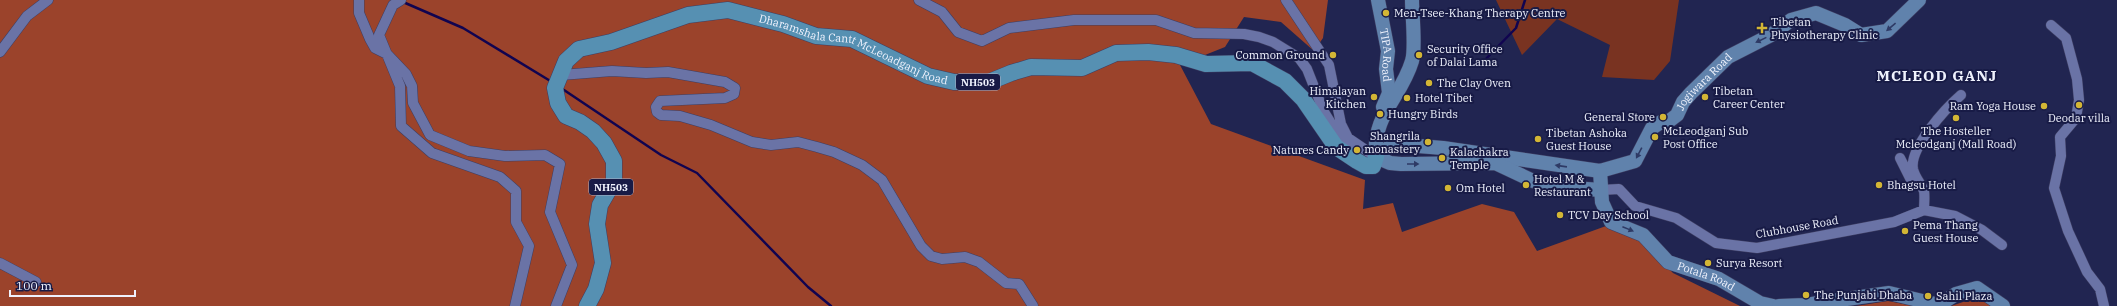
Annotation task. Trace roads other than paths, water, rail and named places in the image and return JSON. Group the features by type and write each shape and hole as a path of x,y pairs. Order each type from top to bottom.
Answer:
{"main road":[{"name":"Dharamshala Cantt McLeoadganj Road","path":"558,81 566,61 579,49 611,42 688,15 728,10 783,24 816,36 852,39 928,76 954,82 989,82 1030,67 1082,68 1116,53 1148,52 1176,56 1206,64 1252,63 1284,81 1302,99 1336,147 1366,166 1373,166 1376,157"},
{"name":"NH503","path":"558,81 558,103 566,116 580,122 593,131 604,143 614,161 614,182 600,205 597,224 603,263 596,289 587,306"}],"street":[{"path":"0,52 27,16 48,0"},
{"path":"360,0 359,13 370,39 375,48 387,54 406,74 412,86 413,103 430,135 469,151 505,156 545,155 560,164 550,212 572,265 556,306"},
{"path":"919,0 942,12 958,32 982,41 1009,28 1074,20 1156,20 1194,33 1244,34 1259,37 1273,42 1299,58 1307,69 1324,112 1342,141 1359,156 1372,161 1376,157"},
{"path":"1286,0 1329,66 1341,124 1348,138 1376,157 1390,163 1401,164 1495,163 1544,186 1601,190 1600,171"},
{"name":"TIPA Road","path":"1377,132 1376,122 1389,93 1386,69 1388,51 1378,0"},
{"path":"1376,157 1374,142 1380,120 1397,93 1412,60 1412,0"},
{"name":"Jogiwara Road","path":"1376,157 1393,144 1501,155 1600,171 1635,161 1652,128 1661,122 1669,121 1677,115 1683,102 1728,57 1771,35 1791,20 1816,13 1845,25 1861,35 1887,31 1919,0"},
{"path":"398,2 393,5 380,35 400,86 401,126 432,153 500,177 516,192 516,222 529,246 515,306"},
{"path":"2051,26 2066,38 2077,79 2079,100 2076,118 2060,137 2061,156 2054,188 2070,237 2087,272 2100,289 2104,306"},
{"path":"558,81 612,71 646,73 668,72 725,82 735,88 734,94 725,98 660,100 656,107 657,112 662,115 680,116 711,125 752,142 771,145 798,142 811,145 834,152 862,165 882,180 921,246 931,256 942,259 965,257 979,262 1006,283 1019,284 1033,306"},
{"path":"1923,210 1924,192 1913,168 1915,156 1928,132 1948,106 1961,95"},
{"path":"1900,158 1917,192 1923,210"},
{"name":"Clubhouse Road","path":"1601,190 1619,189 1635,206 1676,218 1716,243 1758,248 1894,222 1923,210"},
{"name":"Potala Road","path":"1601,190 1602,202 1611,222 1643,235 1668,262 1719,279 1760,303 1773,306"},
{"path":"1923,210 1955,216 1982,230 2002,245"},
{"path":"0,263 36,282"},
{"path":"1780,306 1805,305 1889,293 1939,305 1956,294 1977,288 2003,306"}],"waterway":[{"path":"1480,65 1516,28 1525,0"},
{"path":"403,2 463,28 552,82"},
{"path":"561,88 661,155 697,173 808,287 831,306"}],"place":[{"name":"Men-Tsee-Khang Therapy Centre","path":"1386,13"},
{"name":"Tibetan Physiotherapy Clinic","path":"1762,28"},
{"name":"Common Ground","path":"1333,55"},
{"name":"Security Office of Dalai Lama","path":"1419,55"},
{"name":"The Clay Oven","path":"1429,83"},
{"name":"Himalayan Kitchen","path":"1374,97"},
{"name":"Tibetan Career Center","path":"1705,97"},
{"name":"Hotel Tibet","path":"1407,98"},
{"name":"Deodar villa","path":"2079,105"},
{"name":"Ram Yoga House","path":"2044,106"},
{"name":"Hungry Birds","path":"1380,114"},
{"name":"General Store","path":"1663,117"},
{"name":"The Hosteller Mcleodganj (Mall Road)","path":"1956,118"},
{"name":"McLeodganj Sub Post Office","path":"1655,137"},
{"name":"Tibetan Ashoka Guest House","path":"1538,139"},
{"name":"Shangrila monastery","path":"1428,142"},
{"name":"Natures Candy","path":"1357,150"},
{"name":"Kalachakra Temple","path":"1442,158"},
{"name":"Hotel M & Restaurant","path":"1526,185"},
{"name":"Bhagsu Hotel","path":"1879,185"},
{"name":"Om Hotel","path":"1448,188"},
{"name":"TCV Day School","path":"1560,215"},
{"name":"Pema Thang Guest House","path":"1905,231"},
{"name":"Surya Resort","path":"1708,263"},
{"name":"The Punjabi Dhaba","path":"1806,295"},
{"name":"Sahil Plaza","path":"1928,296"}],"district":[{"name":"MCLEOD GANJ","path":"1937,75"}]}
